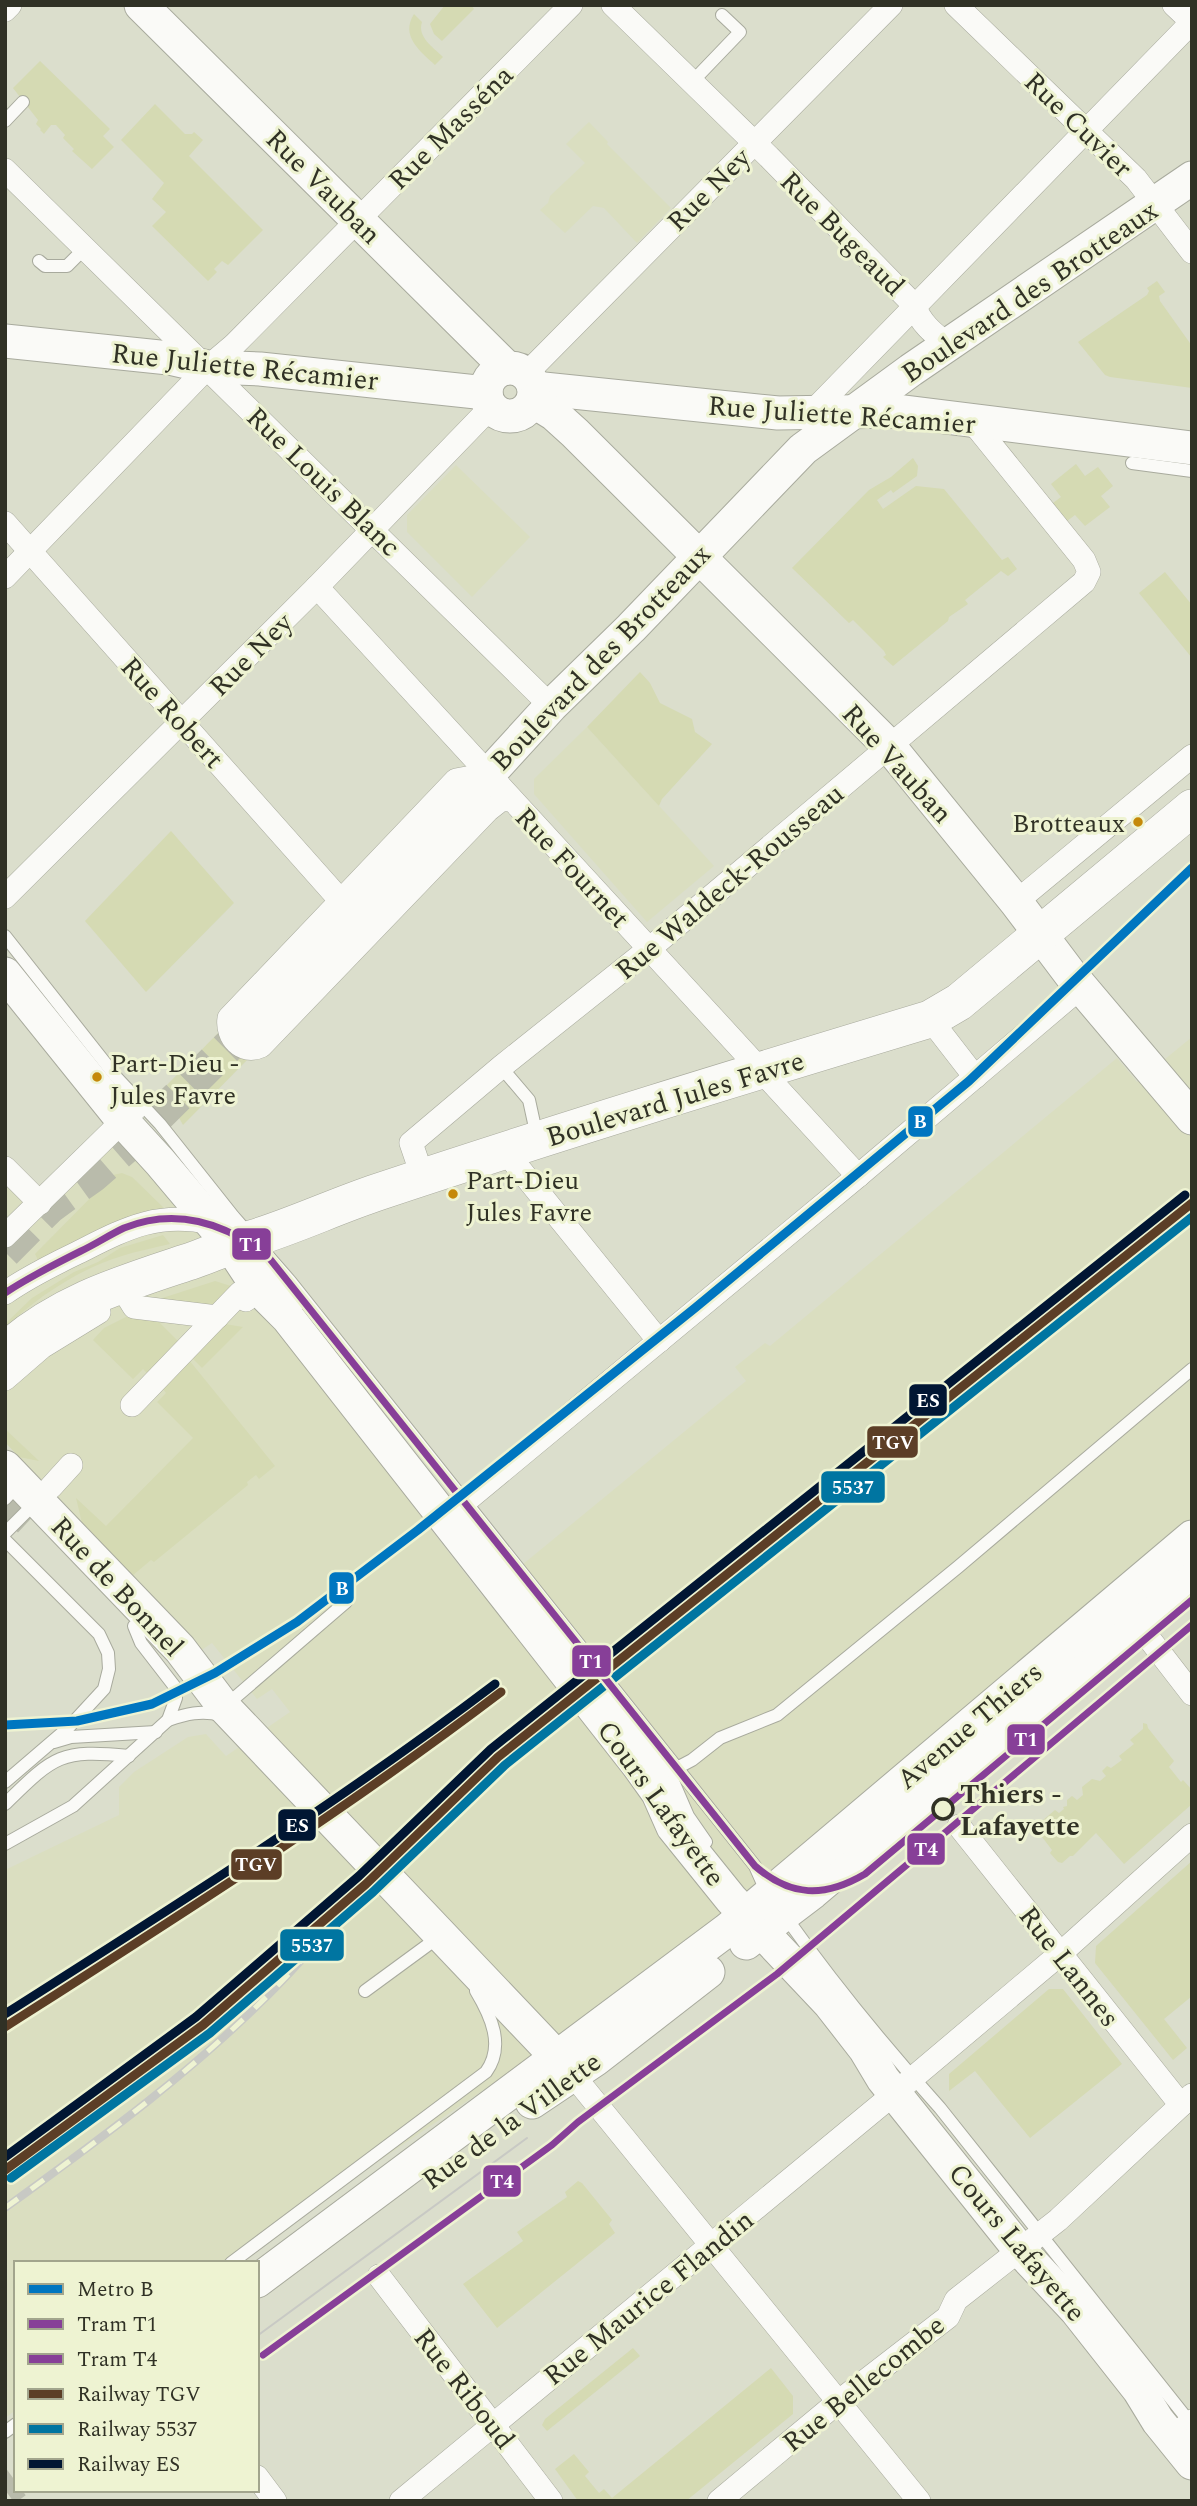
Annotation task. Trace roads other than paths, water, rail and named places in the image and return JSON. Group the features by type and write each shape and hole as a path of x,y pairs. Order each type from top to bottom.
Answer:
{"main road":[{"name":"Rue Vauban","path":"141,5 889,746 1081,987 1192,1118"},
{"name":"Boulevard des Brotteaux","path":"488,775 551,706 631,628 803,449 948,345 1192,178"},
{"name":"Rue Juliette Récamier","path":"5,341 169,358 208,366 260,369 488,400"},
{"path":"493,374 525,383 527,410 514,416 503,416 488,400 487,383 493,374"},
{"name":"Rue Juliette Récamier","path":"525,383 580,393 778,413 897,411 1192,448"},
{"path":"575,433 580,393"},
{"path":"249,1026 488,775"},
{"path":"945,1010 1026,915 1192,808"},
{"name":"Cours Lafayette","path":"5,974 240,1236 259,1289 288,1318 456,1510 665,1774 673,1827 719,1885 763,1911 830,2004 904,2086 1029,2241 1076,2310 1139,2390 1158,2421 1187,2434"},
{"name":"Boulevard Jules Favre","path":"5,1351 21,1337 78,1302 113,1286 196,1259 240,1236 423,1178 526,1138 761,1071 945,1010"},
{"path":"31,1497 134,1626 205,1698 230,1713"},
{"name":"Rue de Bonnel","path":"31,1497 180,1649 230,1713 566,2066"},
{"name":"Avenue Thiers","path":"763,1911 1192,1536"},
{"name":"Avenue Thiers","path":"763,1911 1192,1571"},
{"name":"Rue de la Villette","path":"259,2304 547,2091 566,2066 763,1911"},
{"name":"Rue de la Villette","path":"259,2279 502,2080 566,2066"}],"street":[{"path":"5,10 10,5"},
{"name":"Rue Masséna","path":"5,577 208,366 234,345 571,5"},
{"name":"Rue Bugeaud","path":"613,5 914,305 919,317 931,332 948,345"},
{"name":"Rue Ney","path":"525,383 754,143 891,5"},
{"name":"Rue Cuvier","path":"956,5 1136,179 1192,252"},
{"path":"810,414 1192,22 1174,5"},
{"name":"Rue Louis Blanc","path":"5,170 208,366 551,706"},
{"name":"Rue Ney","path":"5,897 317,587 373,529 488,400"},
{"name":"Rue Waldeck-Rousseau","path":"423,1178 411,1143 501,1067 649,950 1084,582 1089,572 1084,560 971,420"},
{"name":"Rue Robert","path":"5,523 341,901"},
{"name":"Rue Fournet","path":"317,587 858,1175"},
{"path":"1026,915 1192,756"},
{"name":"Boulevard des Brotteaux","path":"488,775 456,780 229,1018 228,1031 244,1049 252,1050 261,1046 488,810 499,801 511,800"},
{"path":"456,1510 1081,987"},
{"path":"945,1010 975,1077"},
{"path":"5,1236 131,1112"},
{"path":"526,1138 659,1341"},
{"path":"5,1168 40,1203"},
{"path":"5,1293 27,1278 129,1226 178,1217 240,1236 226,1267 101,1311 42,1347 5,1379"},
{"path":"139,1398 240,1293 246,1300"},
{"path":"129,1299 134,1307 218,1317"},
{"path":"1134,1619 1192,1694"},
{"name":"Rue Lannes","path":"959,1826 1060,1954 1186,2100"},
{"name":"Rue Maurice Flandin","path":"401,2501 904,2086 1060,1954 1192,1835"},
{"path":"566,2066 919,2501"},
{"name":"Rue Bellecombe","path":"719,2501 838,2402 948,2317 956,2300 1058,2220 1186,2100"},
{"name":"Rue Riboud","path":"379,2276 551,2501"},
{"path":"259,2480 275,2501"}],"lane":[{"path":"692,82 740,32 722,15"},
{"path":"5,121 23,102"},
{"path":"39,261 45,266 67,266 85,248"},
{"path":"1132,463 1192,471"},
{"path":"1026,915 1192,768"},
{"path":"5,936 106,1065 131,1112"},
{"path":"501,1067 529,1100 526,1138"},
{"path":"713,1850 688,1816 665,1774 692,1760 720,1738 777,1715 958,1567 1192,1368"},
{"path":"5,1782 68,1728 104,1689 109,1669 108,1653 31,1497"},
{"path":"168,1720 188,1713 230,1713 346,1602"},
{"path":"5,1843 73,1806 168,1720 176,1698 175,1687 141,1643 134,1626"},
{"path":"47,1745 71,1737 156,1732"},
{"path":"5,1804 49,1763 68,1755 102,1753 129,1756"},
{"path":"763,1911 816,1958 904,2086"},
{"path":"234,2261 502,2080 490,2066 496,2047 495,2032 482,2000 441,1935 365,1991"}],"tunnel":[{"path":"5,1252 50,1207 93,1176 133,1141 249,1026"},
{"path":"5,1498 32,1523"},
{"path":"5,2490 14,2483"}],"tram line":[{"name":"T1","path":"5,1293 124,1228 162,1219 198,1221 216,1227 266,1254 755,1866 782,1884 795,1888 822,1890 850,1882 865,1874 1192,1600"},
{"name":"T4","path":"263,2355 552,2145 578,2122 777,1974 1192,1625"},
{"path":"259,2335 527,2138"}],"railway":[{"path":"5,2208 113,2128 217,2043 293,1969 366,1884"}],"metro line":[{"name":"B","path":"5,1725 77,1721 152,1704 215,1673 297,1622 418,1530 695,1308 969,1081 1192,868"}],"rail line":[{"name":"ES","path":"5,2157 196,2017 359,1876 491,1749 1185,1195"},
{"name":"TGV","path":"5,2170 203,2025 366,1884 498,1757 1192,1203"},
{"name":"5537","path":"11,2178 210,2033 373,1892 505,1765 1192,1217"},
{"name":"ES","path":"5,2014 315,1813 495,1684"},
{"name":"TGV","path":"5,2027 319,1823 501,1692"}],"place":[{"name":"Brotteaux","path":"1138,822"},
{"name":"Part-Dieu - Jules Favre","path":"97,1077"},
{"name":"Part-Dieu Jules Favre","path":"453,1194"},
{"name":"Thiers - Lafayette","path":"943,1809"}]}
